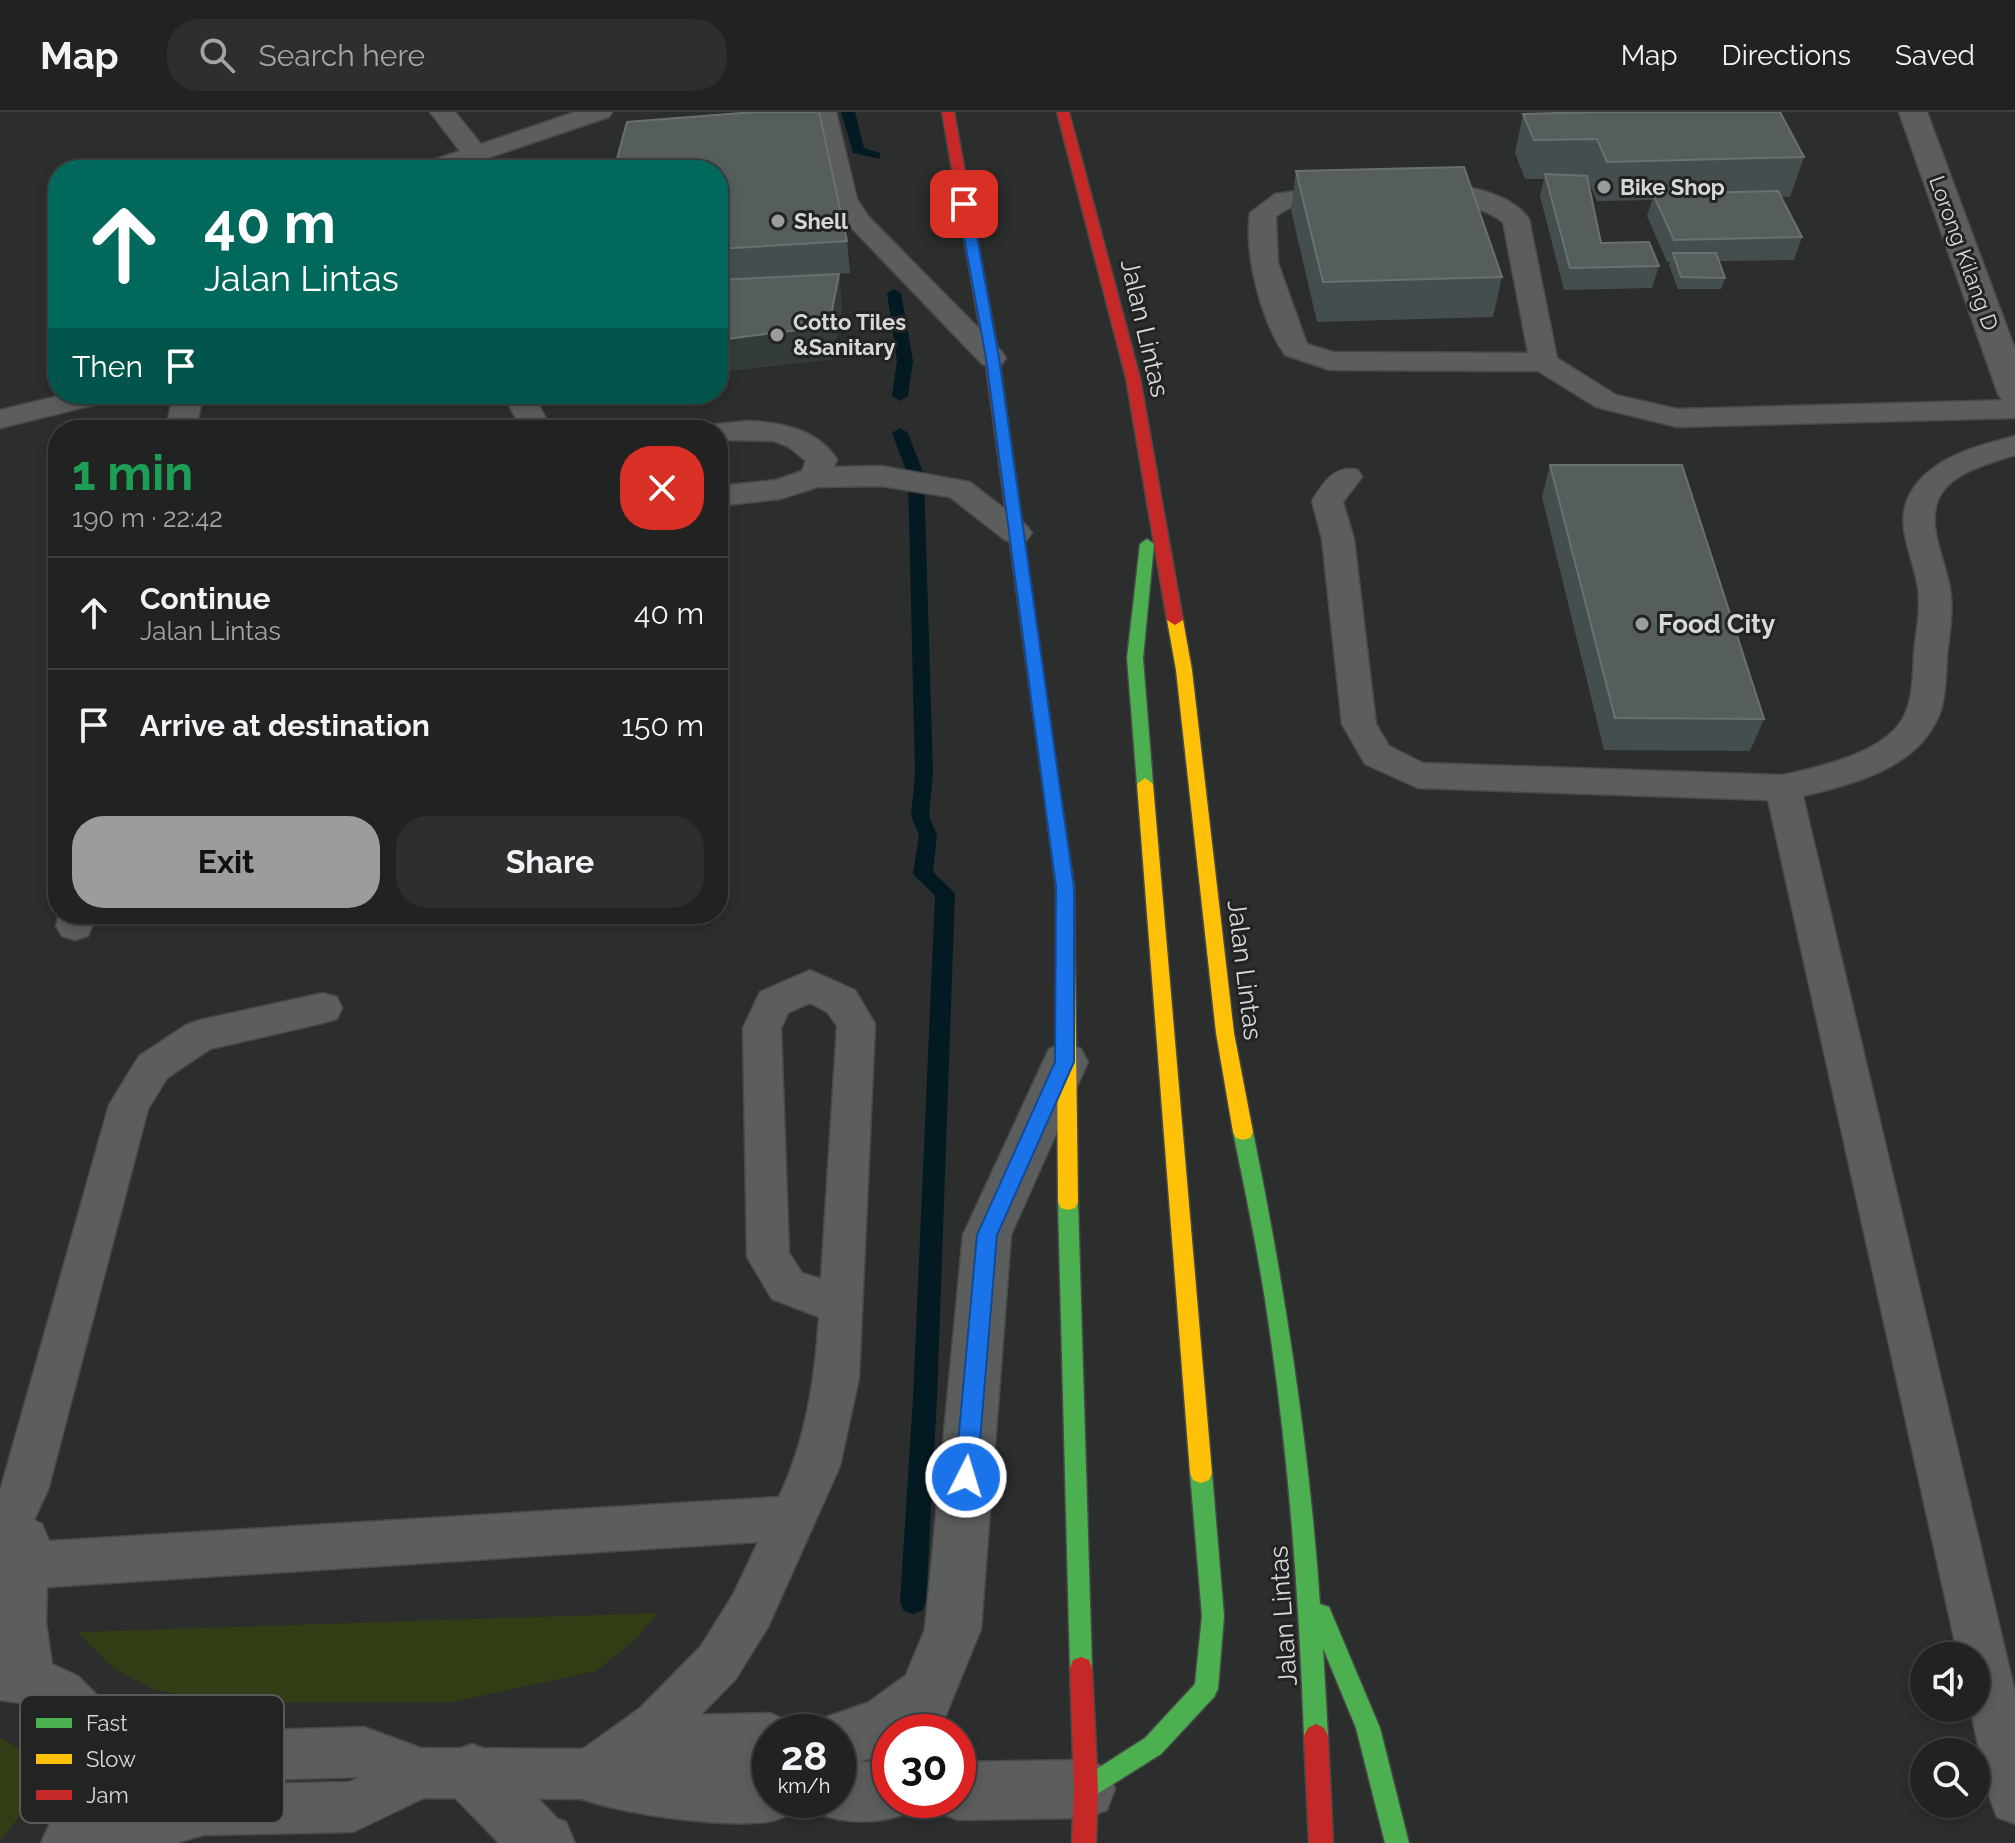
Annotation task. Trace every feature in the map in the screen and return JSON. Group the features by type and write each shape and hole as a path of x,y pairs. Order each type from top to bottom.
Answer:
{"highway":[{"path":"948,112 992,358 1065,887 1065,1062 1085,1816"},
{"name":"Jalan Lintas","path":"1063,112 1133,378 1184,670 1225,1033 1280,1328 1310,1587 1321,1843"},
{"path":"1085,1816 1206,1689 1213,1616 1135,658 1152,492"},
{"path":"1310,1587 1368,1728 1397,1843"}],"street":[{"name":"Lorong Kilang D","path":"1913,112 2015,394"},
{"path":"856,1735 884,1726 926,1695 953,1629 987,1235 1065,1062"},
{"path":"591,1774 682,1744 752,1742"},
{"path":"446,1773 540,1843 545,1843"},
{"path":"591,1774 707,1793 752,1793"},
{"path":"976,1795 1085,1816"}],"lane":[{"path":"442,112 475,153"},
{"path":"455,160 600,112"},
{"path":"824,112 844,199 858,221 992,358"},
{"path":"1544,362 1516,219 1498,204 1469,195 1318,194 1284,200 1263,213 1259,226 1276,308 1295,349 1330,361 1544,362 1606,401 1677,418 2015,409"},
{"path":"0,419 62,404"},
{"path":"728,431 777,430 809,444 822,459 815,477"},
{"path":"1347,477 1327,501 1338,539 1359,724 1377,755 1418,775 1783,788 1835,777 1881,756 1914,729 1924,709 1934,622 1934,589 1923,546 1919,508 1929,488 1960,462 2015,445"},
{"path":"728,495 780,489 815,477 895,478 959,489 1016,533"},
{"path":"1783,788 2015,1799"},
{"path":"284,1754 364,1752 446,1773 591,1774 657,1725 718,1663 751,1610 817,1466 837,1378 841,1306 856,1024 841,1001 810,985 774,1003 762,1028 768,1257 787,1286 841,1306"},
{"path":"64,1695 59,1689 14,1676 22,1623 14,1552 25,1490 129,1105 153,1067 200,1036 323,1008"},
{"path":"14,1552 793,1518"},
{"path":"284,1808 353,1807 446,1773"},
{"path":"67,1843 80,1823"},
{"path":"82,1843 156,1823"}],"green space":[{"path":"657,1613 636,1639 596,1671 453,1702 284,1703 284,1695 183,1695 155,1690 115,1669 78,1632"},
{"path":"0,1738 20,1752 20,1815 0,1840"}],"building":[{"name":"Shell","path":"754,112 819,112 847,241 728,248 728,160 617,160 627,122"},
{"path":"1780,112 1804,157 1607,162 1597,139 1534,140 1523,114"},
{"path":"1464,167 1502,277 1323,282 1296,171"},
{"path":"1545,174 1587,176 1601,243 1649,242 1659,266 1570,268"},
{"path":"1778,191 1802,237 1674,240 1653,194"},
{"path":"1673,253 1716,253 1725,278 1681,277"},
{"path":"839,274 829,326 728,339 728,280"},
{"name":"Food City","path":"1550,465 1682,465 1764,719 1615,718"}],"waterway":[{"path":"848,112 858,150 875,156"},
{"path":"894,293 905,361 900,396"},
{"path":"900,433 916,475 924,774 920,816 928,835 923,874 945,893 925,1398 913,1602"}],"traffic: fast":[{"path":"1145,784 1135,658 1147,544"},
{"path":"1243,1132 1272,1280 1287,1381 1308,1583 1316,1736"},
{"path":"1068,1202 1081,1668"},
{"path":"1086,1789 1153,1746 1206,1689 1213,1616 1201,1473"},
{"path":"1321,1615 1368,1728 1397,1843"}],"traffic: slow":[{"path":"1175,620 1184,670 1225,1033 1243,1132"},
{"path":"1145,784 1201,1473"},
{"path":"1052,794 1065,887 1068,1202"}],"traffic: jam":[{"path":"948,112 992,358 1052,794"},
{"path":"1063,112 1133,378 1175,620"},
{"path":"1081,1668 1086,1789 1084,1843"},
{"path":"1316,1736 1321,1843"}],"place":[{"name":"Bike Shop","path":"1604,187"},
{"name":"Shell","path":"778,221"},
{"name":"Cotto Tiles &Sanitary","path":"777,335"},
{"name":"Food City","path":"1642,624"}],"route":[{"path":"964,204 992,358 1065,887 1065,1062 987,1235 966,1477"}]}
